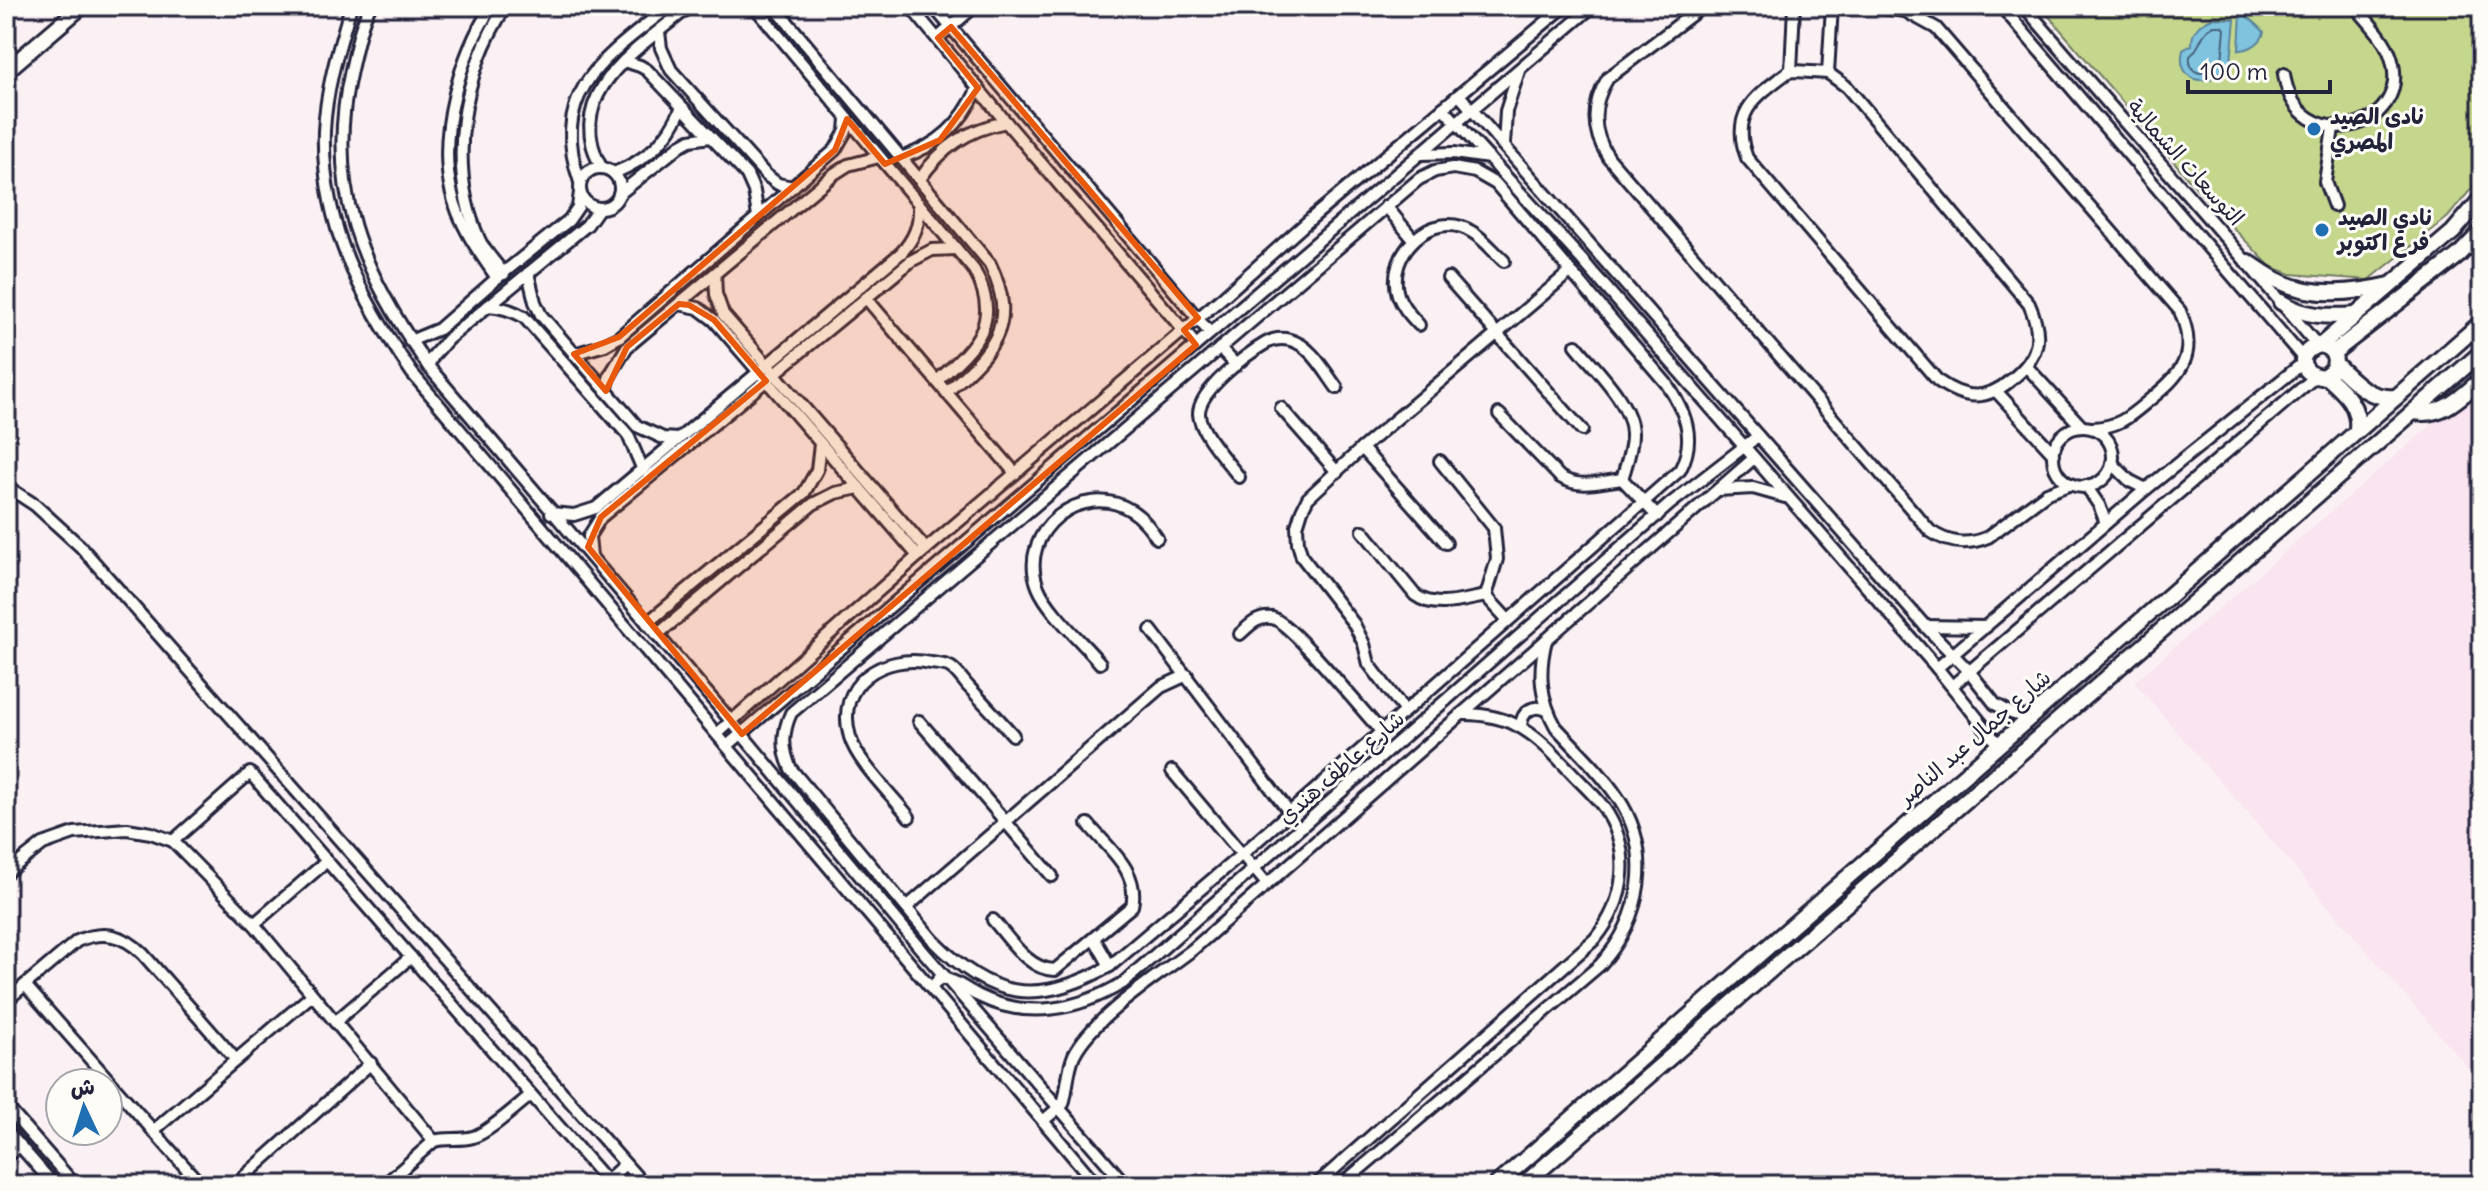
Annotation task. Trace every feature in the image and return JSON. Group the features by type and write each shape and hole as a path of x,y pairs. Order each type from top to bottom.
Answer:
{"main road":[{"path":"9,63 82,6"},
{"path":"2325,360 2356,315 2453,232 2482,198"},
{"path":"2396,397 2368,394 2325,360 2306,352 2303,361 2305,369 2325,360 2459,255 2482,231"},
{"path":"2248,262 2279,282 2298,288 2328,292 2394,284"},
{"path":"2281,302 2296,311 2315,315 2356,315"},
{"name":"شارع جمال عبد الناصر","path":"1496,1185 2482,322"},
{"name":"شارع جمال عبد الناصر","path":"1523,1185 2482,352"},
{"path":"2325,360 2352,402 2358,421 2357,431"},
{"path":"2413,412 2432,413 2447,408 2482,379"},
{"path":"1557,1132 1559,1143 1567,1145"},
{"path":"1528,1158 1538,1160 1540,1170"}],"street":[{"path":"351,6 330,83 324,130 325,170 342,249 377,321 412,373 1097,1185"},
{"path":"370,6 347,91 341,131 342,168 348,207 374,279 410,341 551,513 1126,1185"},
{"path":"492,6 479,26 462,73 449,129 448,163 451,191 472,244 500,276"},
{"path":"500,276 480,241 470,214 463,165 463,131 476,63 490,30 506,6"},
{"path":"599,208 589,204 580,187 575,167 572,121 581,92 609,55 670,6"},
{"path":"619,194 619,183 614,173 601,167 595,156 589,130 593,104 605,81 624,61 690,6"},
{"path":"754,6 981,282 986,311 978,340 970,352 937,381"},
{"path":"774,6 990,264 999,282 1001,322 995,342 984,359 946,393"},
{"path":"910,6 1196,345"},
{"path":"938,38 975,6"},
{"path":"717,734 922,552 1565,6"},
{"path":"727,746 1593,6"},
{"path":"1703,6 1608,78 1596,104 1598,137 1609,158 1930,531 1957,543 1979,541 2047,493 2071,484 2086,486 2103,479 2113,458 2123,422"},
{"path":"1791,71 1794,6"},
{"path":"1828,73 1832,6"},
{"path":"1869,6 1905,11 1936,28 2180,311 2187,344 2174,381 2123,422 2071,429 2063,435 2056,444 2056,469 2047,493"},
{"path":"1937,668 2146,489 2303,361 2001,6"},
{"name":"التوسعات الشمالية","path":"2024,6 2117,116 2248,262 2325,360"},
{"path":"2284,74 2288,91 2297,107 2317,123 2333,128 2349,127 2371,117 2389,99 2394,83 2393,66 2388,49 2355,6"},
{"path":"924,22 937,7 1210,333"},
{"path":"659,32 661,48 671,70 766,175 778,184 793,187"},
{"path":"624,61 647,70 747,175 756,199 758,216"},
{"path":"1504,146 1506,111 1521,67"},
{"path":"1791,71 1828,73 1847,87 2029,304 2034,316 2037,343 2034,356 2027,367 1997,392 1966,394 1938,381 1747,158 1743,149 1742,128 1747,108 1753,99 1791,71"},
{"path":"901,158 922,151 948,133 969,108 978,88"},
{"path":"1459,95 1995,704 2027,718"},
{"path":"614,173 630,167 656,148 676,122 682,107"},
{"path":"1443,108 1582,260 1937,668 1998,744"},
{"path":"574,354 619,337 835,150 846,131 847,119"},
{"path":"920,179 932,162 956,141 985,126 1006,122"},
{"path":"2333,128 2325,182 2334,206"},
{"path":"428,366 440,348 587,225 599,208 613,202 681,145 690,140 710,137"},
{"path":"1420,155 1454,153 1489,158"},
{"path":"606,391 610,375 627,347 834,174 848,165 879,157"},
{"path":"410,341 439,329 569,220 578,207 580,187 586,173 601,167"},
{"path":"1453,168 1475,172 1496,184 1666,383 1685,414 1689,437 1686,460 1680,470 1290,813 1110,966 1064,988 1033,992 1003,989 978,979 957,964 933,940 791,769 783,745 784,727 791,713 1386,206 1419,179 1435,171 1453,168"},
{"path":"2155,184 2170,172"},
{"path":"591,558 589,536 601,517 901,253 914,236 920,216 919,205"},
{"path":"1386,206 1413,239"},
{"path":"1419,325 1397,295 1395,280 1403,251 1413,239 1435,228 1460,227 1472,232 1504,261"},
{"path":"551,513 574,515 596,508 678,439 921,254 932,250 956,249"},
{"path":"1404,710 1369,664 1354,624 1302,557 1297,526 1302,510 1308,498 1362,448 1571,271"},
{"path":"528,273 530,288 541,315 637,426 663,438 678,439"},
{"path":"715,274 716,294 723,314 820,444 922,552"},
{"path":"1448,278 1582,430"},
{"path":"866,298 1015,473"},
{"path":"679,304 707,313 767,373 922,552"},
{"path":"488,306 501,307 524,317 628,435 643,470"},
{"path":"1239,477 1205,430 1199,414 1202,398 1236,365 1268,342 1289,339 1308,350 1337,388"},
{"path":"1576,345 1626,408 1631,422 1630,450 1622,479"},
{"path":"1220,348 1236,365"},
{"path":"1952,686 2325,360"},
{"path":"2027,367 2087,428 2106,437 2113,458 2130,481 2146,489"},
{"path":"1997,392 2054,454"},
{"path":"1281,408 1337,472"},
{"path":"1499,414 1569,483 1580,485 1622,479"},
{"name":"شارع عاطف هندي","path":"946,978 991,1002 1016,1009 1042,1010 1084,1002 1111,990 1134,974 1657,516 1758,436"},
{"path":"647,623 804,493 817,470 820,444"},
{"path":"1362,448 1446,543"},
{"name":"شارع عاطف هندي","path":"1060,1109 1075,1055 1092,1028 1192,950 1754,458"},
{"path":"1440,461 1494,528 1497,559 1486,596"},
{"path":"1723,464 1734,468 1733,477"},
{"path":"2056,469 2071,484"},
{"path":"1622,479 1657,516"},
{"path":"6,486 59,524 80,546 625,1164 636,1183"},
{"path":"2086,486 2099,505 2106,523"},
{"path":"657,635 813,504 835,493 859,488"},
{"path":"1717,490 1753,488 1789,499"},
{"path":"1045,496 1060,513"},
{"path":"1100,663 1042,597 1033,568 1040,537 1060,513 1095,501 1114,503 1132,510 1146,522 1157,538"},
{"path":"1363,531 1423,601 1442,603 1486,596"},
{"path":"1486,596 1508,620"},
{"path":"1240,634 1256,620 1270,618 1281,621 1381,731"},
{"path":"1925,626 1986,627"},
{"path":"1151,630 1290,813"},
{"path":"1341,1185 1600,965 1617,945 1629,922 1637,897 1640,871 1630,820 1609,786 1556,727 1547,710 1540,671 1546,640"},
{"path":"909,817 856,752 850,737 847,722 849,707 862,678 895,662 914,660 950,667 1013,735"},
{"path":"849,663 862,678"},
{"path":"907,907 1161,687 1187,675"},
{"path":"1521,726 1522,717 1528,711 1540,707 1547,710"},
{"path":"1316,1185 1586,947 1602,930 1614,909 1621,886 1623,862 1619,839 1595,797 1541,740 1521,726 1498,717 1461,714"},
{"path":"919,721 1052,876"},
{"path":"1172,771 1267,884"},
{"path":"173,841 250,773 606,1184 625,1164"},
{"path":"993,920 1030,961 1046,970 1055,970 1132,906 1133,882 1128,870 1088,824"},
{"path":"6,873 43,844 74,833 127,829 173,841 254,924 434,1141"},
{"path":"254,924 327,861"},
{"path":"6,1001 77,941 90,935 120,936 133,943 236,1060"},
{"path":"1094,938 1110,966"},
{"path":"335,1022 411,957"},
{"path":"931,988 939,979 946,978"},
{"path":"25,985 201,1185"},
{"path":"153,1131 312,995"},
{"path":"235,1185 371,1063"},
{"path":"384,1185 434,1141 471,1138 481,1134 531,1095"},
{"path":"6,1106 75,1185"},
{"path":"1043,1121 1060,1109"},
{"path":"6,1130 54,1185"},
{"path":"6,1157 20,1145"}],"highlighted area":[{"path":"951,27 1198,318 1184,330 1196,345 742,734 588,547 601,517 766,381 714,320 689,305 679,304 627,347 606,391 574,354 619,337 835,150 847,119 885,164 940,140 978,88 938,38"}],"shaded area":[{"path":"2482,381 2482,1084 2134,682"}],"green space":[{"name":"نادى الصيد المصري","path":"2040,6 2482,6 2482,176 2448,217 2369,280 2291,274 2270,266 2212,206"}],"water":[{"path":"2241,13 2264,32 2254,45 2239,50"},
{"path":"2212,18 2235,19 2230,72 2212,73 2211,79 2197,79 2184,69 2183,50 2192,45 2197,28"}],"place":[{"name":"نادى الصيد المصري","path":"2314,129"},
{"name":"نادي الصيد فرع اكتوبر","path":"2322,230"}]}
